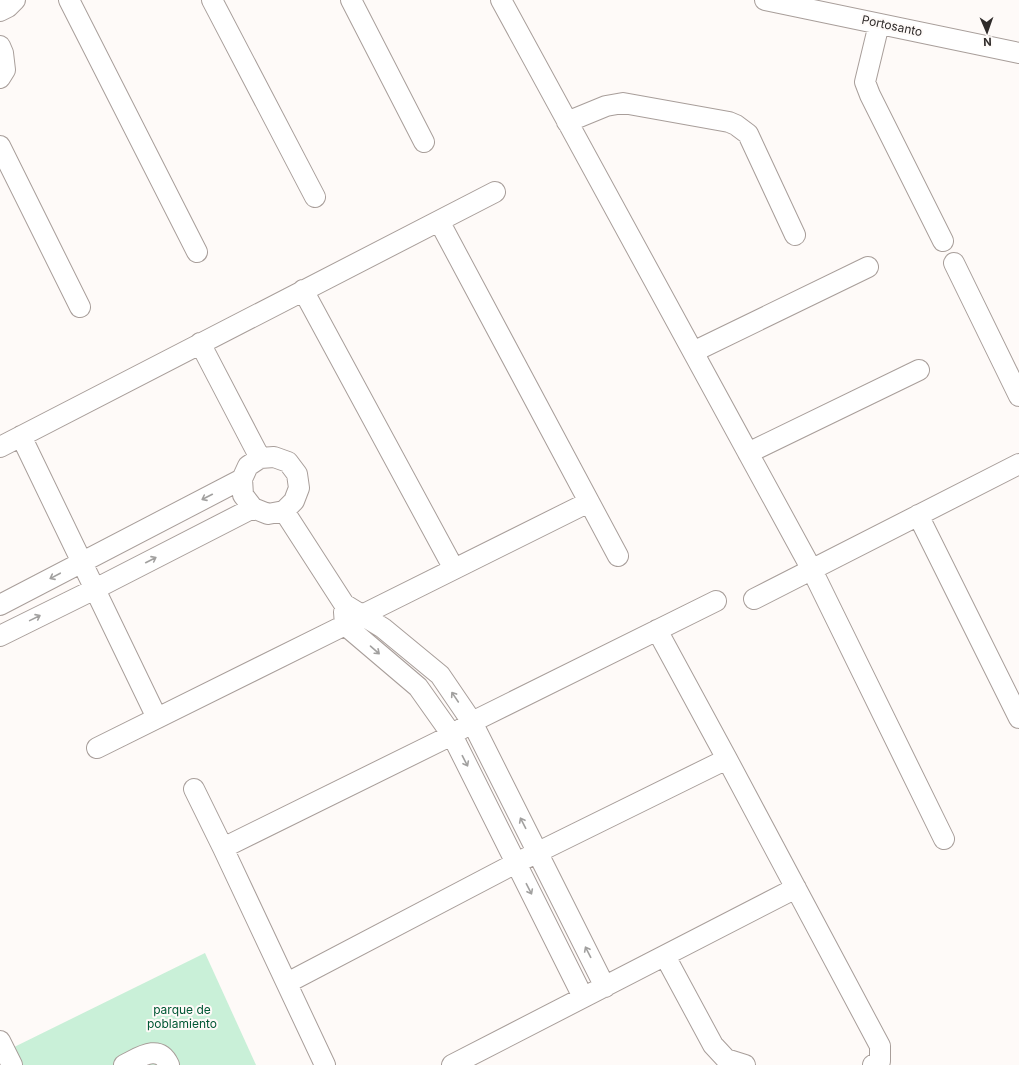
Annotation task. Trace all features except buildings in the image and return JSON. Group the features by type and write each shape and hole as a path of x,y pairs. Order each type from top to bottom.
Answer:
{"street":[{"path":"0,11 8,7 15,0"},
{"path":"69,0 197,252"},
{"path":"212,0 315,197"},
{"path":"351,0 424,142"},
{"path":"501,0 812,570 944,839"},
{"name":"Portosanto","path":"764,0 810,5 879,24 1019,53"},
{"path":"879,24 865,82 870,95 943,241"},
{"path":"0,46 3,53 5,70 0,78"},
{"path":"568,122 606,106 623,103 729,122 736,125 748,134 795,235"},
{"path":"0,146 80,307"},
{"path":"0,447 495,192"},
{"path":"439,221 618,556"},
{"path":"954,263 1019,396"},
{"path":"693,352 868,267"},
{"path":"303,290 454,569"},
{"path":"200,343 260,458"},
{"path":"748,453 919,370"},
{"path":"21,436 157,718"},
{"path":"274,457 288,462 297,474 299,488 294,501 284,511 268,514 252,508 243,495 242,479 248,466 260,458 274,457"},
{"path":"754,599 1019,464"},
{"path":"0,605 242,479"},
{"path":"97,748 589,502"},
{"path":"0,636 252,508"},
{"path":"284,511 354,620 418,687 452,735 583,997"},
{"path":"918,515 1019,718"},
{"path":"223,848 452,735 472,722 716,601"},
{"path":"354,620 383,628 440,675 472,722 605,987"},
{"path":"657,630 880,1046 880,1061 873,1065"},
{"path":"287,983 516,863 727,759"},
{"path":"194,789 325,1065"},
{"path":"452,1065 796,888"},
{"path":"665,956 713,1045 726,1059 745,1065"},
{"path":"0,1041 12,1065"},
{"path":"124,1065 149,1053 160,1054 169,1065"}],"green space":[{"name":"parque de poblamiento","path":"205,953 256,1065 0,1065 0,1054"}]}
